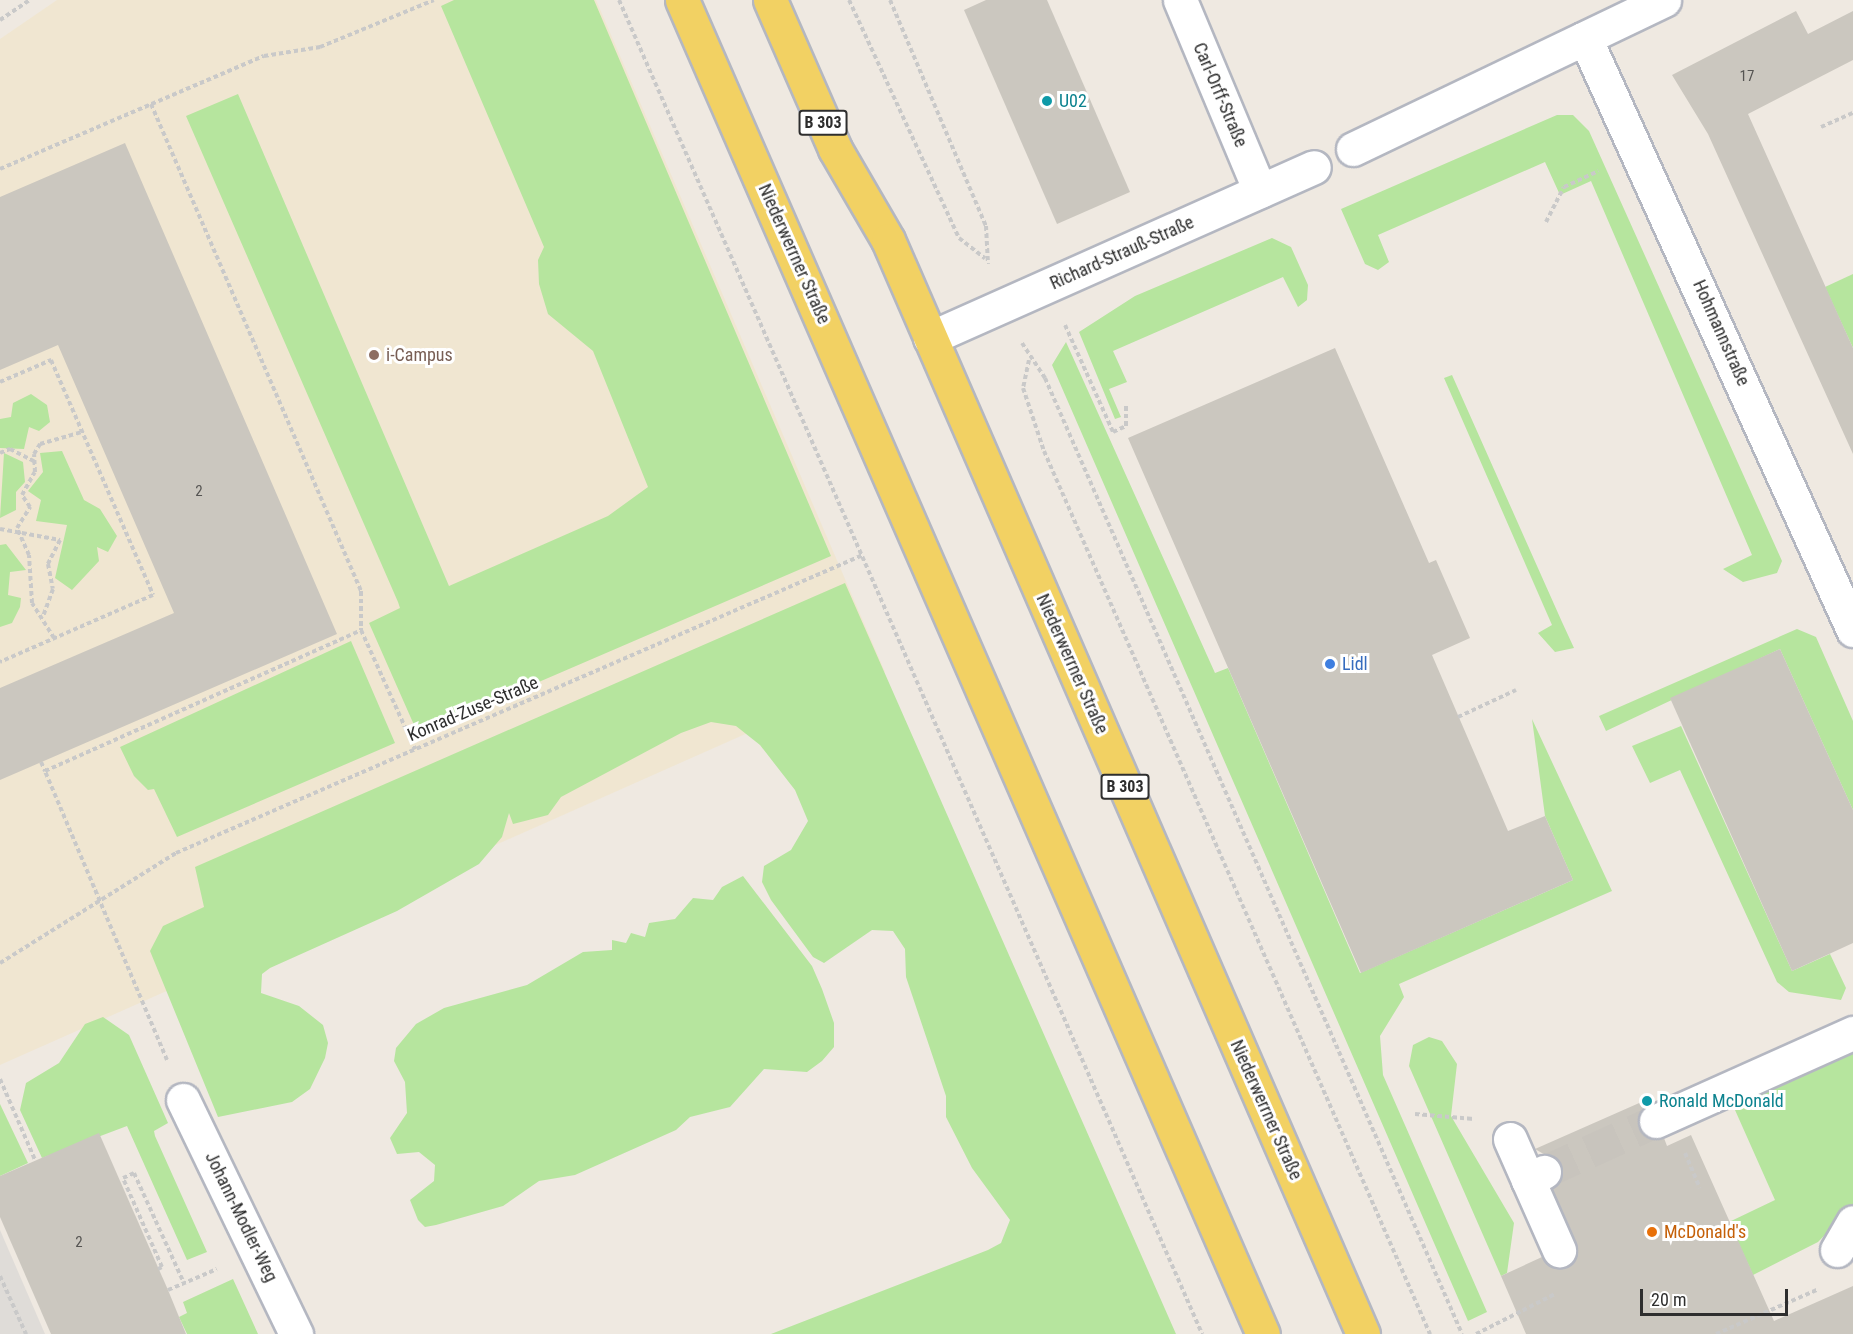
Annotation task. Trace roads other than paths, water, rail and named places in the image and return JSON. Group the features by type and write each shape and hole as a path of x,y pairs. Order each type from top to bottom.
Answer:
{"main road":[{"name":"Niederwerrner Straße","path":"682,0 1263,1334"},
{"name":"Niederwerrner Straße","path":"770,0 835,149 888,240 1363,1334"}],"street":[{"name":"Carl-Orff-Straße","path":"1180,0 1260,191"},
{"path":"1353,149 1664,0"},
{"name":"Hohmannstraße","path":"1585,38 1639,150 1853,630"},
{"name":"Richard-Strauß-Straße","path":"930,339 1314,166"},
{"path":"1656,1121 1853,1033"},
{"name":"Johann-Modler-Weg","path":"183,1100 258,1251 296,1334"},
{"path":"1510,1139 1536,1176 1558,1250"},
{"path":"1837,1250 1853,1222"}],"tunnel":[{"path":"1544,1172 1656,1121"}],"place":[{"name":"U02","path":"1047,101"},
{"name":"i-Campus","path":"374,355"},
{"name":"Lidl","path":"1330,664"},
{"name":"Ronald McDonald","path":"1647,1101"},
{"name":"McDonald's","path":"1652,1232"}]}
